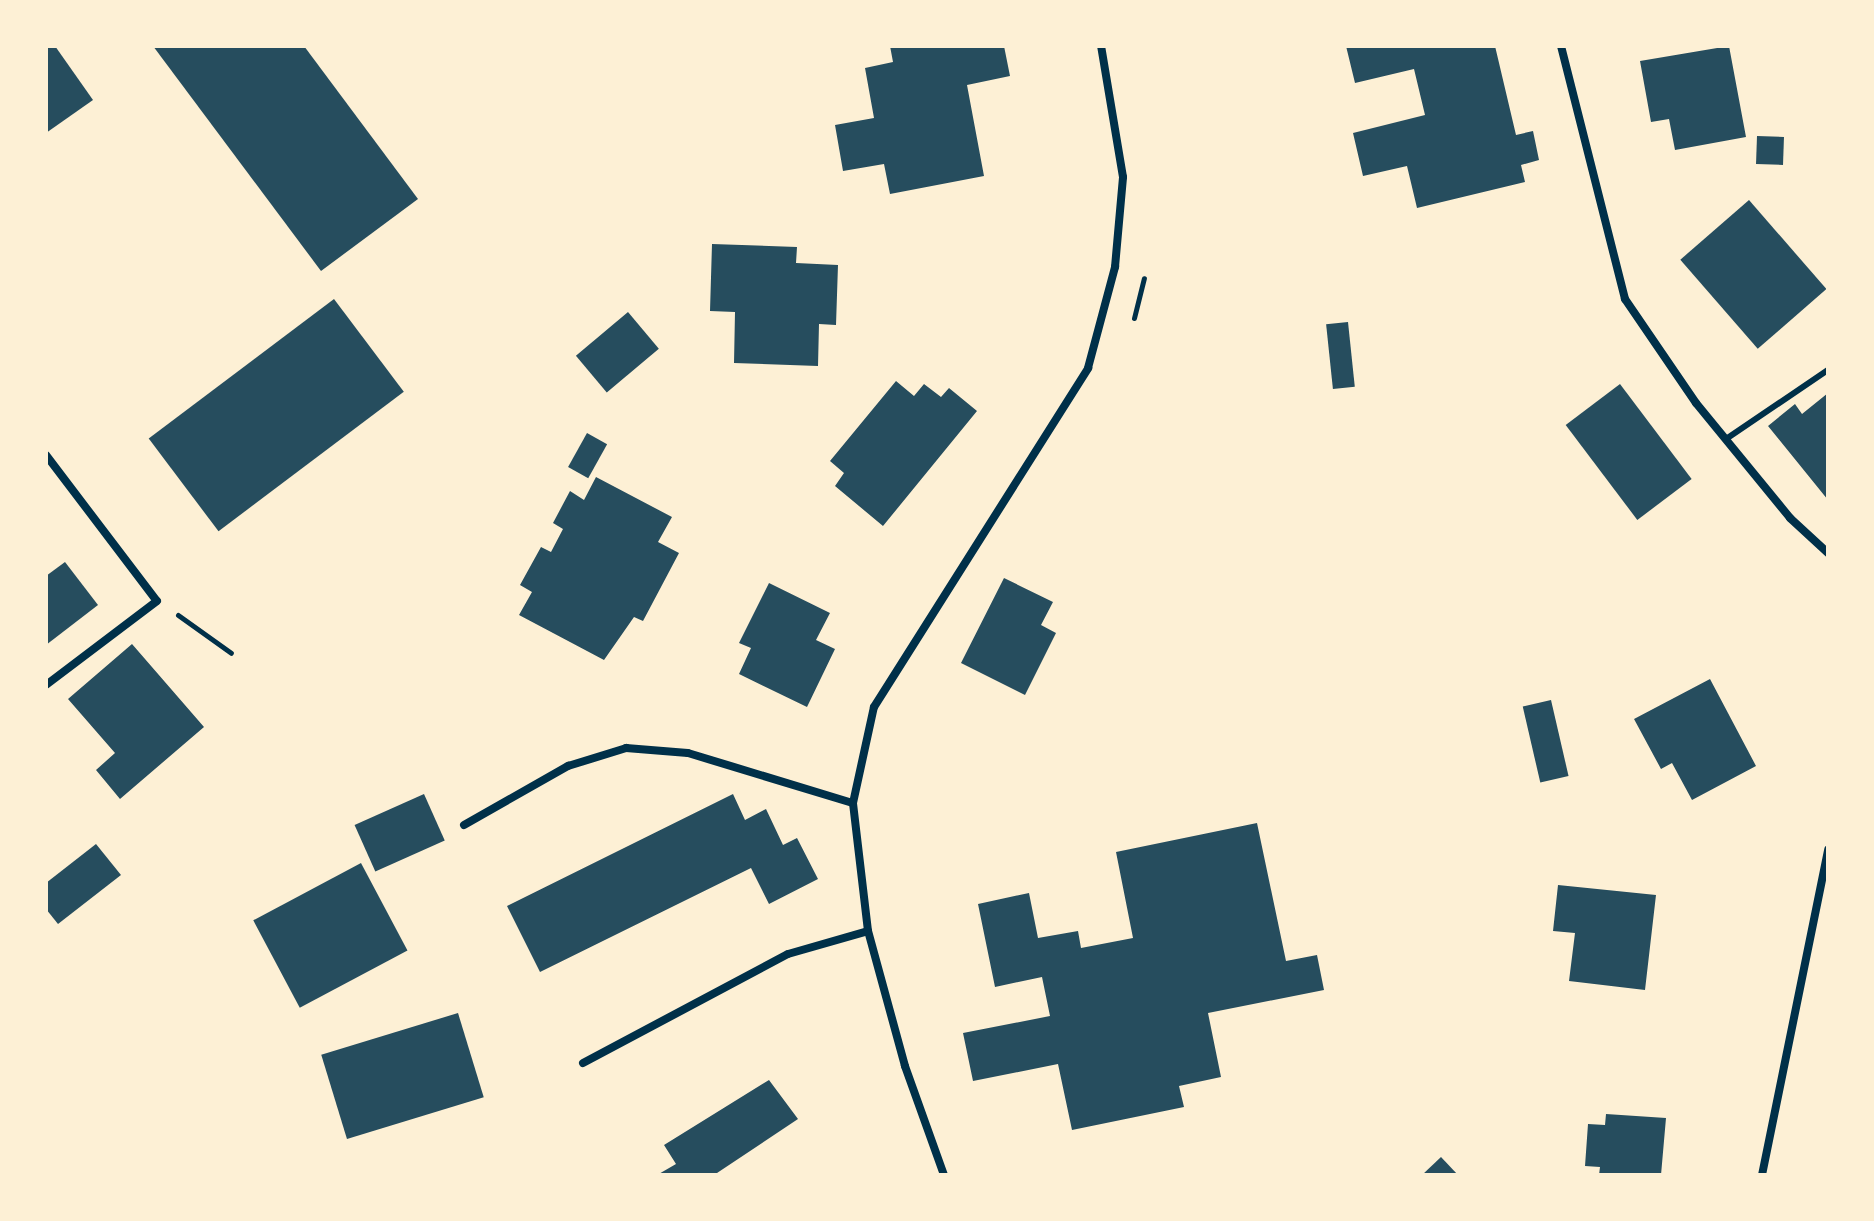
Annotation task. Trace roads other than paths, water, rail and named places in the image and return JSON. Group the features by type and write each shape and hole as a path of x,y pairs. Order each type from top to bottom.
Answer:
{"street":[{"path":"944,1175 905,1066 868,931 853,803 874,707 1088,368 1115,267 1123,177 1101,46"},
{"path":"1561,46 1625,299 1726,439 1790,518 1828,553"},
{"path":"46,455 157,601 46,685"},
{"path":"464,825 568,766 626,748 688,753 853,803"},
{"path":"1762,1175 1828,850"},
{"path":"583,1063 788,954 868,931"}],"lane":[{"path":"1726,439 1828,370"}]}
